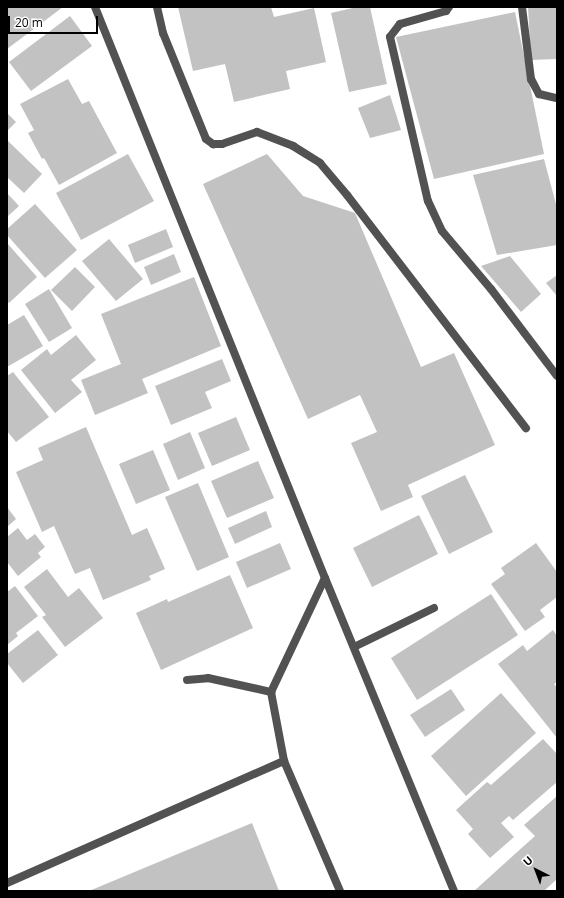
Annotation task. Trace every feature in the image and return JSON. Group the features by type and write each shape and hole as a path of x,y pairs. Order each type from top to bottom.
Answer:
{"street":[{"path":"95,7 325,578 454,891"},
{"path":"156,7 163,32 206,139 213,144 222,144 258,132 293,146 320,163 347,195 526,428"},
{"path":"449,7 446,11 400,24 390,37 428,201 442,231 491,289 557,376"},
{"path":"522,7 531,79 539,94 557,98"},
{"path":"325,578 271,692 284,761 340,891"},
{"path":"354,647 434,608"},
{"path":"187,680 208,678 271,692"},
{"path":"7,883 284,761"}],"building":[{"path":"7,7 63,7 7,49"},
{"path":"178,7 271,7 274,17 314,8 326,62 286,71 290,89 234,102 225,64 193,71"},
{"path":"357,7 370,7 387,84 349,92 331,13"},
{"path":"528,7 557,7 557,59 531,60"},
{"path":"515,12 544,154 434,179 396,37"},
{"path":"70,16 92,46 31,91 9,62"},
{"path":"68,79 82,104 89,101 117,153 59,185 44,158 42,159 28,133 34,130 20,104"},
{"path":"390,95 401,130 370,138 358,108"},
{"path":"7,113 16,122 7,131"},
{"path":"7,140 42,174 24,193 7,177"},
{"path":"128,154 154,201 81,240 56,193"},
{"path":"267,154 303,196 355,213 421,367 454,353 495,445 408,485 413,497 381,511 351,443 377,432 360,395 308,419 203,184"},
{"path":"544,159 557,208 557,245 497,255 473,175"},
{"path":"7,193 19,206 7,217"},
{"path":"35,204 77,250 45,278 7,235 7,229"},
{"path":"166,229 173,247 135,263 128,245"},
{"path":"109,239 143,279 116,301 82,261"},
{"path":"7,243 37,277 9,303 7,301"},
{"path":"174,254 181,272 151,285 144,267"},
{"path":"510,256 541,294 521,312 481,266"},
{"path":"75,267 95,287 72,311 51,290"},
{"path":"557,275 557,296 546,283"},
{"path":"194,277 221,346 142,379 148,393 95,415 81,380 121,364 101,314"},
{"path":"49,289 72,328 49,342 25,304"},
{"path":"24,315 43,346 7,367 7,325"},
{"path":"76,335 96,360 71,380 82,392 55,413 21,370 47,349 51,355"},
{"path":"222,359 231,381 205,392 212,408 171,425 155,386"},
{"path":"13,372 49,417 16,442 7,431 7,376"},
{"path":"236,417 250,450 212,466 198,433"},
{"path":"86,427 132,535 147,528 165,569 149,576 151,580 103,600 90,568 75,574 54,526 42,532 16,472 43,460 38,448"},
{"path":"190,432 205,468 178,480 163,444"},
{"path":"153,450 170,490 136,504 119,464"},
{"path":"258,461 274,498 227,518 211,481"},
{"path":"465,475 493,532 449,554 421,496"},
{"path":"198,483 229,557 197,571 165,497"},
{"path":"7,507 16,519 7,527"},
{"path":"266,511 272,527 235,544 228,528"},
{"path":"419,515 438,554 372,587 353,548"},
{"path":"18,528 27,540 35,534 45,547 38,553 41,557 18,576 7,562 7,537"},
{"path":"280,543 291,569 247,588 236,562"},
{"path":"536,543 557,572 557,597 540,610 545,617 525,631 491,584 505,574 501,568"},
{"path":"47,569 68,597 79,588 103,618 65,647 42,617 46,615 24,587"},
{"path":"230,575 253,628 161,670 136,613 167,599 168,602"},
{"path":"15,586 38,616 16,633 18,636 7,645 7,592"},
{"path":"491,594 518,635 417,700 391,658"},
{"path":"38,630 58,655 23,683 7,663 7,654"},
{"path":"553,630 557,636 557,682 554,684 557,688 557,738 498,664 523,645 527,651"},
{"path":"451,689 465,710 425,737 410,715"},
{"path":"501,693 536,733 466,796 431,756"},
{"path":"543,739 557,754 557,782 513,820 509,816 501,823 514,837 490,858 468,834 473,829 456,810 487,782 491,785"},
{"path":"557,796 557,879 544,891 474,891 535,836 524,825"},
{"path":"252,823 279,891 89,891"}]}
